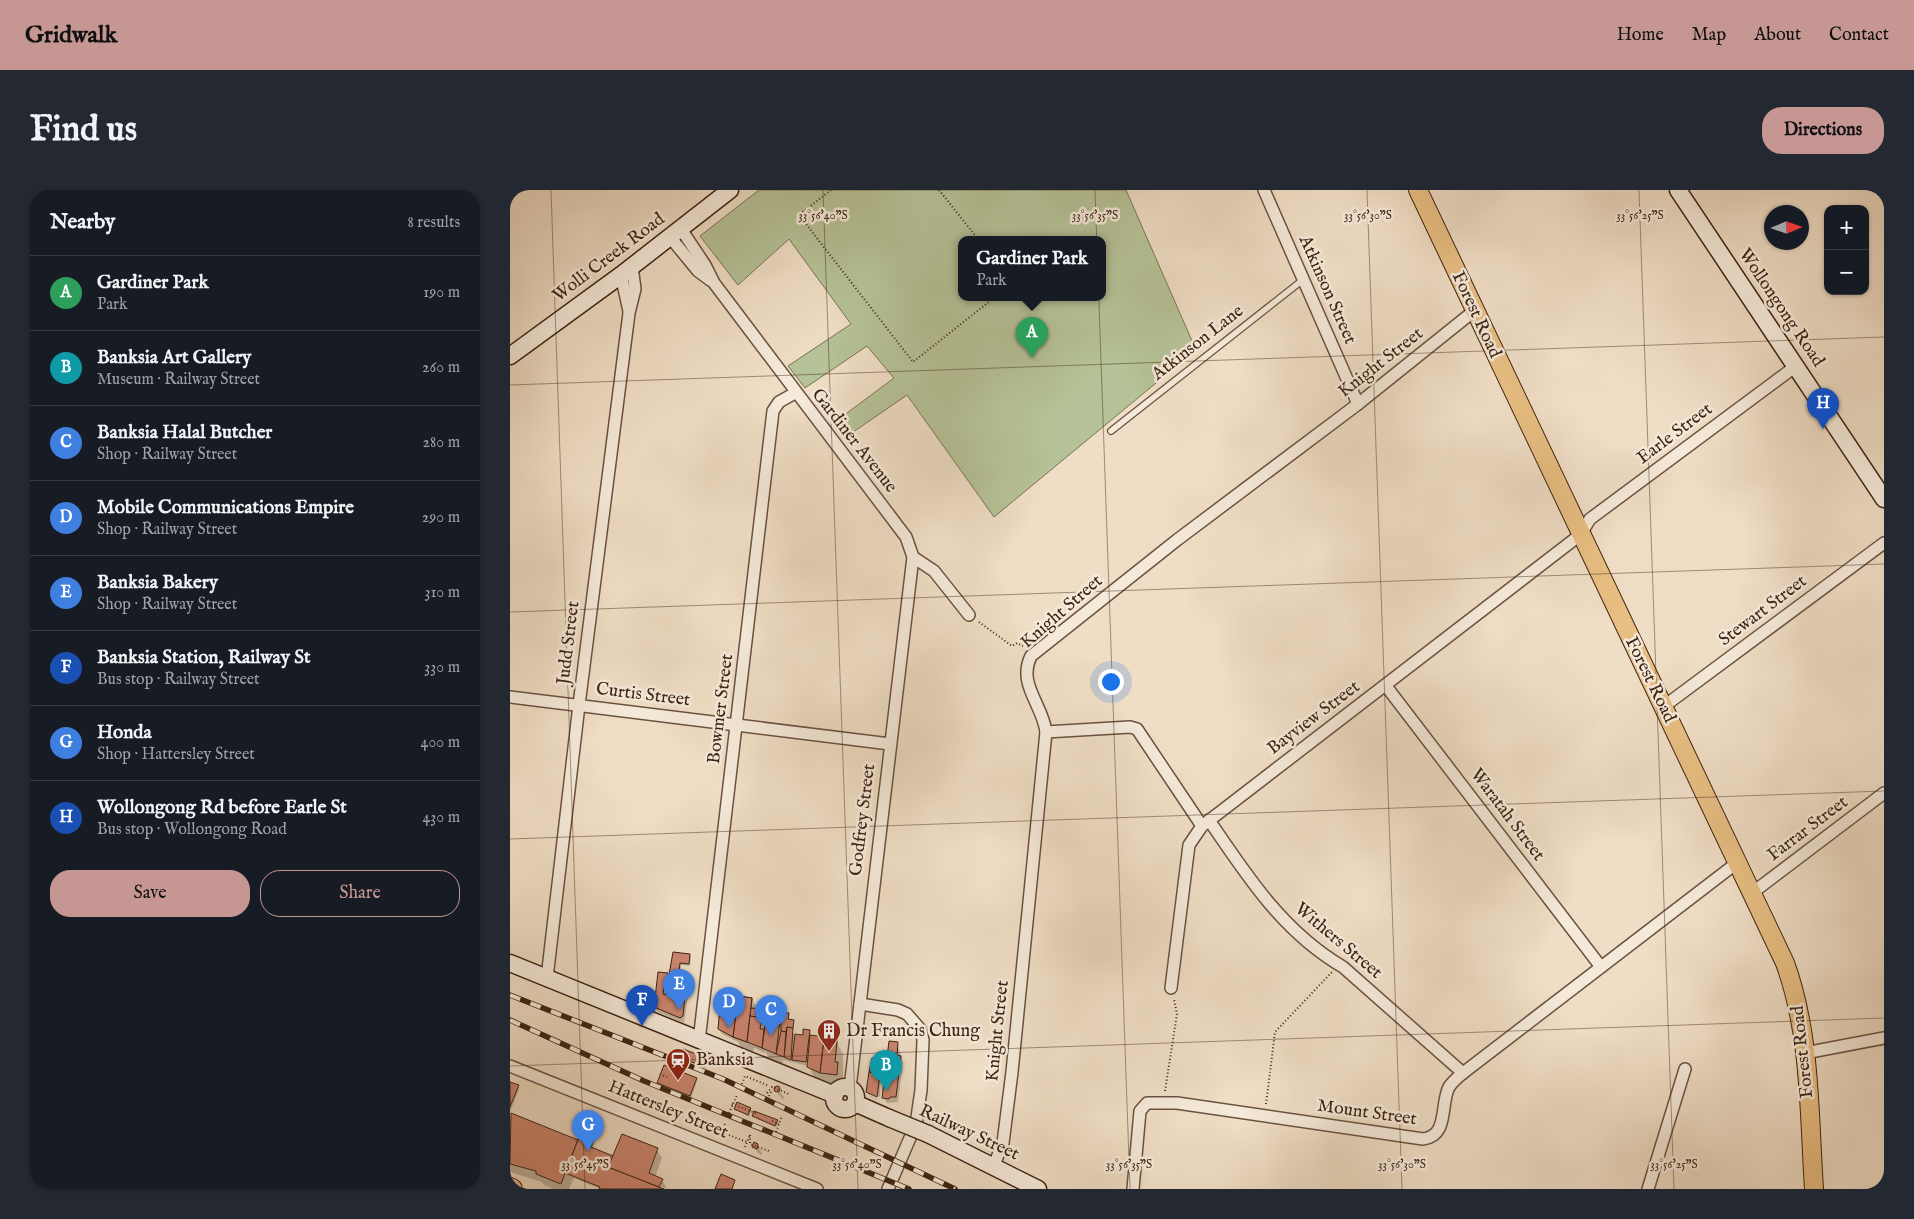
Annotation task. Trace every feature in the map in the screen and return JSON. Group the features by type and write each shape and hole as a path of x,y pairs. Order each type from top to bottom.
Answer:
{"main road":[{"name":"Forest Road","path":"1418,190 1580,535 1785,963 1795,990 1805,1053 1814,1189"}],"street":[{"name":"Wolli Creek Road","path":"510,356 626,271 730,190"},
{"name":"Atkinson Street","path":"1264,190 1358,404"},
{"name":"Wollongong Road","path":"1678,190 1883,495"},
{"name":"Gardiner Avenue","path":"675,233 705,264 714,283 795,393 906,537 913,557"},
{"name":"Judd Street","path":"547,978 579,705 629,313 635,289 626,271"},
{"name":"Knight Street","path":"994,1165 1003,1143 1046,732 1042,714 1027,685 1026,670 1031,656 1177,540 1358,404 1474,311"},
{"name":"Earle Street","path":"1580,535 1590,519 1796,366"},
{"name":"Bowmer Street","path":"699,1041 774,411 779,402 795,393"},
{"name":"Bayview Street","path":"1172,988 1189,845 1206,823 1580,535"},
{"name":"Stewart Street","path":"1663,707 1884,543"},
{"path":"913,557 934,571 969,615"},
{"name":"Godfrey Street","path":"852,1096 860,1004 913,557"},
{"name":"Waratah Street","path":"1386,686 1601,967"},
{"name":"Curtis Street","path":"510,697 890,744"},
{"name":"Withers Street","path":"1046,732 1130,727 1137,729 1262,897 1288,925 1323,955 1339,965 1463,1073"},
{"name":"Farrar Street","path":"1752,893 1884,794"},
{"name":"Mount Street","path":"1133,1189 1140,1111 1147,1103 1163,1103 1264,1115 1427,1138 1439,1130 1448,1090 1463,1073 1738,862"},
{"path":"510,963 699,1041"},
{"path":"860,1004 898,1010 907,1014 921,1030 924,1040 921,1090 916,1124 888,1189"},
{"path":"1805,1053 1884,1038"},
{"name":"Railway Street","path":"699,1041 835,1095 835,1102 839,1108 850,1108 852,1096 889,1118 994,1165 1038,1189"},
{"name":"Hattersley Street","path":"510,1066 815,1188"},
{"path":"1648,1189 1685,1069"}],"lane":[{"name":"Atkinson Lane","path":"1112,431 1304,279"}],"path":[{"path":"831,190 799,214 912,362 990,301"},
{"path":"939,190 976,236"},
{"path":"969,615 1012,646 1017,642"},
{"path":"1264,1115 1275,1032 1339,965"},
{"path":"1163,1103 1177,1014 1172,988"},
{"path":"660,1074 667,1076"},
{"path":"742,1084 745,1076 770,1086"},
{"path":"772,1081 767,1093 772,1087 790,1094"},
{"path":"769,1096 773,1088 777,1089"},
{"path":"729,1113 737,1095"},
{"path":"732,1104 758,1114"},
{"path":"776,1132 782,1116"},
{"path":"772,1121 779,1124"},
{"path":"724,1124 722,1132 747,1142"},
{"path":"744,1147 750,1135 750,1144 769,1151"},
{"path":"754,1136 751,1143 755,1146"}],"green space":[{"path":"759,190 1126,190 1196,350 994,517 907,395 846,437 835,422 894,378 867,346 805,388 788,366 851,324 789,239 738,285 700,236"}],"building":[{"path":"673,952 690,954 689,964 680,963 676,996 668,994 669,986 667,986"},
{"path":"658,972 668,973 667,988 664,987 663,994 676,996 678,976 687,977 683,1016 680,1018 654,1007"},
{"path":"738,996 752,998 747,1042 733,1037"},
{"path":"738,996 752,998 747,1042 733,1037"},
{"path":"721,997 730,998 729,1012 736,1013 733,1037 718,1029"},
{"path":"751,1008 763,1009 762,1018 750,1016"},
{"path":"767,1010 781,1012 776,1054 762,1048"},
{"path":"781,1012 789,1013 788,1019 794,1020 793,1028 787,1027 786,1032 781,1031"},
{"path":"750,1016 762,1018 760,1029 764,1029 762,1048 747,1042"},
{"path":"787,1027 793,1028 791,1060 784,1057"},
{"path":"803,1029 810,1030 806,1062 792,1060 795,1034 803,1035"},
{"path":"781,1031 786,1032 784,1057 776,1054"},
{"path":"826,1031 838,1033 837,1042 825,1041"},
{"path":"810,1035 824,1037 820,1073 807,1067"},
{"name":"Dr Francis Chung","path":"824,1040 837,1042 835,1062 838,1062 837,1075 820,1073"},
{"path":"889,1041 898,1042 897,1055 901,1056 896,1097 890,1097 889,1099 882,1098"},
{"path":"683,1049 707,1058 704,1067 679,1057"},
{"path":"878,1052 882,1053 880,1074 869,1072 872,1058 877,1059"},
{"path":"664,1065 697,1078 690,1096 657,1083"},
{"path":"869,1072 880,1074 877,1097 866,1092"},
{"path":"510,1082 519,1085 510,1107"},
{"path":"777,1086 780,1089 777,1092 774,1089"},
{"path":"737,1102 751,1108 748,1115 734,1109"},
{"path":"754,1111 778,1120 775,1126 752,1116"},
{"path":"511,1113 578,1140 561,1184 536,1174 536,1171 510,1164"},
{"path":"585,1122 599,1127 591,1147 613,1156 608,1167 664,1189 599,1189 600,1187 565,1173"},
{"path":"622,1134 658,1148 649,1173 663,1179 659,1187 608,1167"},
{"path":"754,1142 758,1144 757,1149 752,1147"},
{"path":"721,1174 735,1180 732,1189 715,1189"}],"railway":[{"path":"510,995 723,1079 955,1189"},
{"path":"510,1020 644,1081 909,1189"}],"place":[{"name":"Gardiner Park","path":"1032,358"},
{"name":"Wollongong Rd before Earle St","path":"1823,429"},
{"name":"Banksia Bakery","path":"679,1010"},
{"name":"Banksia Station, Railway St","path":"642,1026"},
{"name":"Mobile Communications Empire","path":"729,1028"},
{"name":"Banksia Halal Butcher","path":"771,1036"},
{"name":"Dr Francis Chung","path":"829,1052"},
{"name":"Banksia","path":"678,1081"},
{"name":"Banksia Art Gallery","path":"886,1091"},
{"name":"Honda","path":"588,1151"}]}
